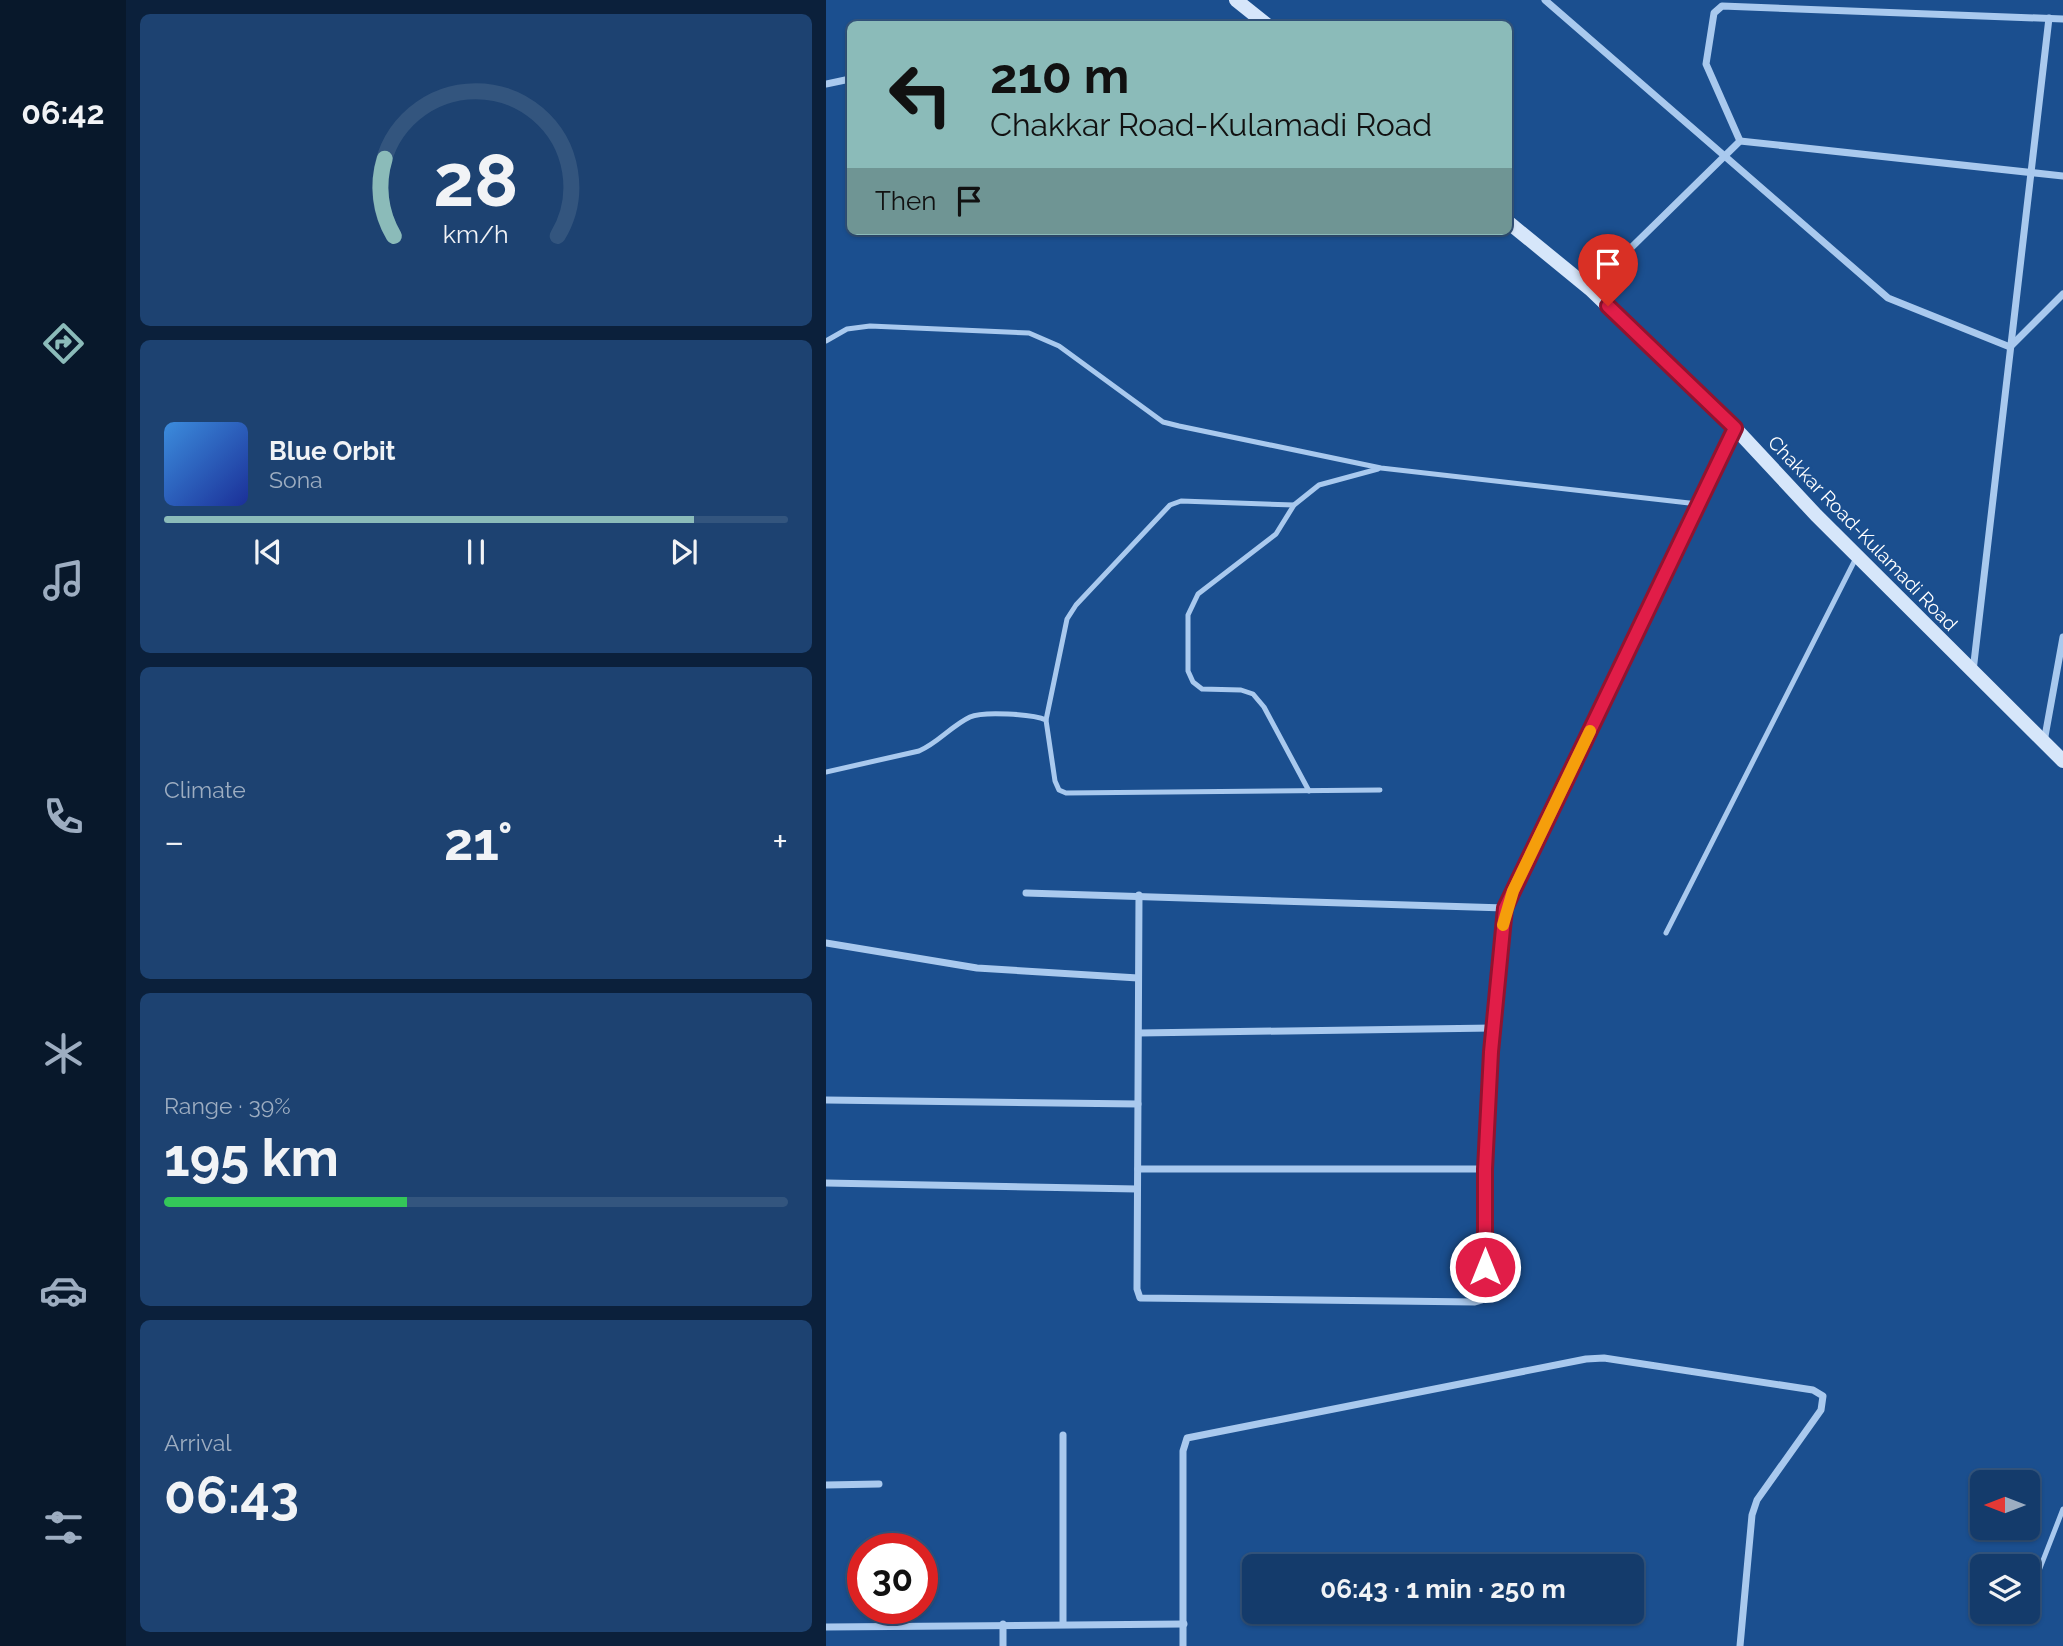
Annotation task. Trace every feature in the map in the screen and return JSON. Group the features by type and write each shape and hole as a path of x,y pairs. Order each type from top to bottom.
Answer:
{"street":[{"path":"1236,0 1262,21"},
{"path":"1545,0 1888,298 2010,347"},
{"path":"1740,141 1706,64 1714,13 1722,6 2063,19"},
{"path":"1972,671 2049,18"},
{"path":"826,84 847,80"},
{"path":"1590,289 1740,141"},
{"path":"1740,141 2063,176"},
{"name":"Chakkar Road-Kulamadi Road","path":"1512,225 1590,289 1735,428 1857,556 2063,761"},
{"path":"2010,347 2063,294"},
{"path":"1139,895 1137,1289 1140,1298 1475,1303 1482,1300 1485,1292 1485,1169 1493,1028 1505,908 1735,428"},
{"path":"2044,743 2063,637"},
{"path":"1026,893 1505,908"},
{"path":"826,943 977,968 1138,978"},
{"path":"1139,1033 1493,1028"},
{"path":"826,1100 1138,1104"},
{"path":"1138,1169 1485,1169"},
{"path":"826,1183 1137,1189"},
{"path":"1183,1646 1183,1451 1186,1438 1586,1359 1604,1358 1813,1390 1823,1396 1821,1410 1756,1500 1752,1515 1740,1646"},
{"path":"1063,1436 1063,1624"},
{"path":"826,1485 879,1484"},
{"path":"1003,1624 1003,1646"},
{"path":"826,1627 1184,1624"}],"lane":[{"path":"826,341 847,329 870,326 1029,333 1059,346 1163,422 1381,468 1698,503"},
{"path":"1309,791 1264,707 1253,694 1241,690 1202,689 1193,682 1188,671 1188,615 1191,603 1198,594 1282,529 1294,505 1324,482 1381,468"},
{"path":"1294,505 1181,500 1170,505 1076,605 1067,619 1046,720 1055,781 1059,790 1066,793 1380,790"},
{"path":"1666,933 1857,556"},
{"path":"826,772 919,751 932,746 970,717 1035,715 1046,720"},
{"path":"2040,1568 2063,1509"}],"slow traffic":[{"path":"1503,925 1505,908 1590,731"}],"route":[{"path":"1485,1267 1485,1169 1491,1052 1505,908 1735,428 1608,306"}]}
